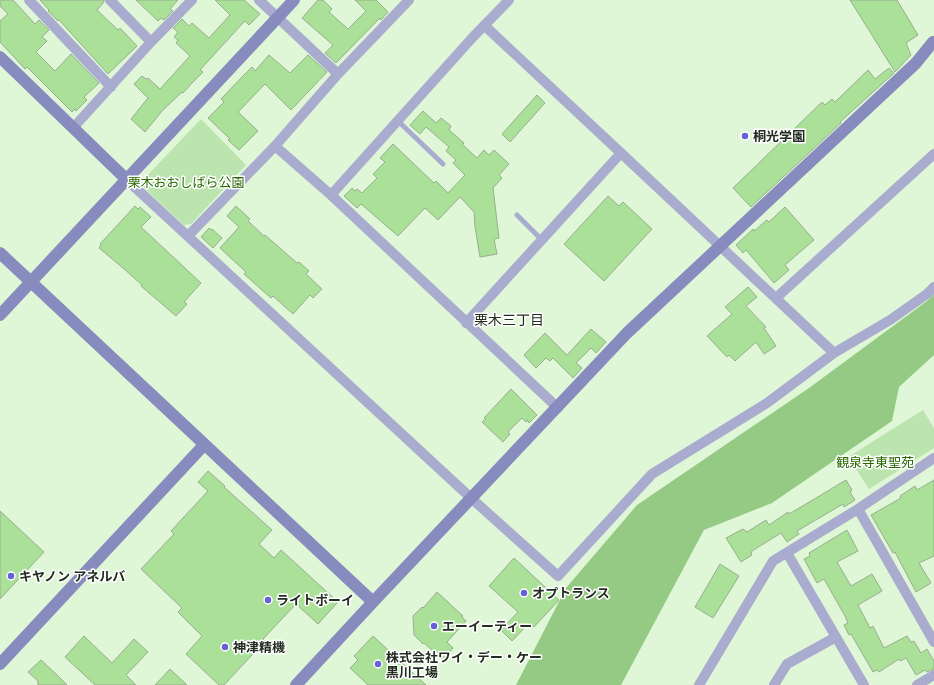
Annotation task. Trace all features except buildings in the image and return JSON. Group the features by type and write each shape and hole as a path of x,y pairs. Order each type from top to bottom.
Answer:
{"street":[{"path":"29,0 112,87"},
{"path":"110,0 151,42"},
{"path":"73,128 112,87 151,42 192,0"},
{"path":"259,0 338,74"},
{"path":"0,315 294,0"},
{"path":"188,236 275,146 338,74 409,0"},
{"path":"331,195 473,37 509,0"},
{"path":"485,26 834,353"},
{"path":"296,685 470,498 558,408 628,333 916,63 934,41"},
{"path":"0,57 127,180 470,498 558,576 652,474 767,403 834,353 890,320 926,294 934,286"},
{"path":"275,146 331,195 558,408"},
{"path":"466,323 622,153"},
{"path":"776,298 934,154"},
{"path":"0,253 373,602"},
{"path":"0,664 204,445"},
{"path":"700,685 774,561 858,509 934,458"},
{"path":"858,509 934,642"},
{"path":"788,553 864,685"},
{"path":"774,685 787,664 836,637"},
{"path":"917,685 934,675"}],"lane":[{"path":"398,121 443,164"},
{"path":"517,215 542,240"}],"green space":[{"name":"栗木おおしばら公園","path":"201,119 246,165 191,224 184,225 144,188 143,180"},
{"path":"934,294 934,355 899,387 892,421 772,503 704,530 621,685 516,685 566,588 637,505 809,388 927,301"},
{"name":"観泉寺東聖苑","path":"923,410 934,428 934,448 869,489 848,457"}],"place":[{"name":"桐光学園","path":"745,136"},
{"name":"キヤノン アネルバ","path":"11,576"},
{"name":"オプトランス","path":"524,593"},
{"name":"ライトボーイ","path":"268,600"},
{"name":"エーイーティー","path":"434,626"},
{"name":"神津精機","path":"225,647"},
{"name":"株式会社ワイ・デー・ケー 黒川工場","path":"378,664"}],"district":[{"name":"栗木三丁目","path":"509,320"}]}
